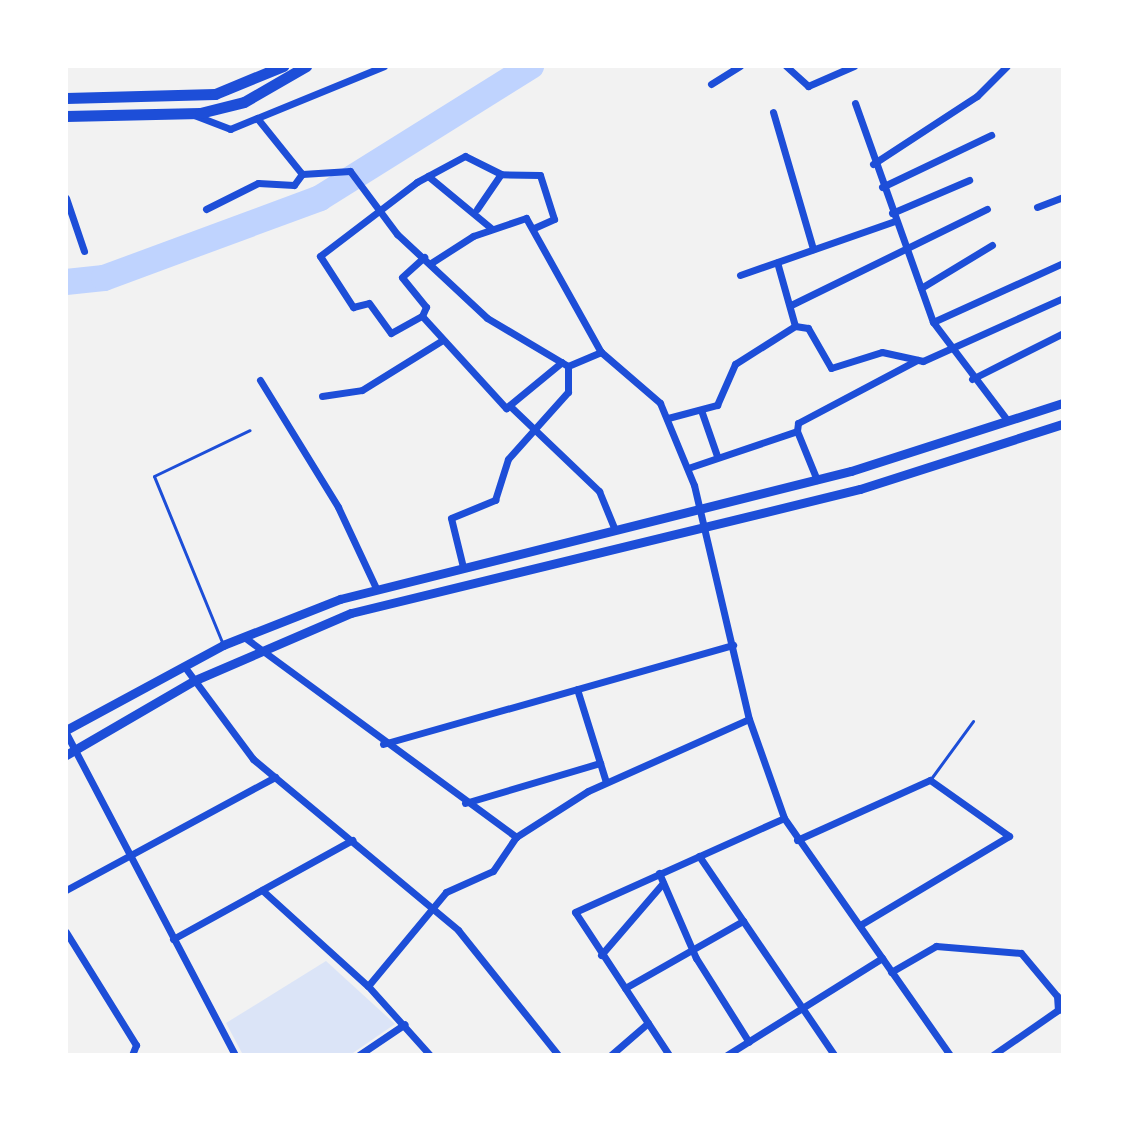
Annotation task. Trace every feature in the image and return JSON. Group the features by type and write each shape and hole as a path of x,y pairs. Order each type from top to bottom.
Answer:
{"main road":[{"path":"66,98 215,94 283,66"},
{"path":"66,116 194,114 244,102 306,66"}],"street":[{"path":"194,114 225,130 384,66"},
{"path":"711,84 740,66"},
{"path":"786,66 808,86 854,66"},
{"path":"873,164 977,96 1007,66"},
{"path":"855,103 873,164 933,322 949,352 1008,421"},
{"path":"773,112 813,249"},
{"path":"257,118 302,174"},
{"path":"882,187 991,135"},
{"path":"534,228 554,219 540,175 501,174 472,155 428,176 380,214 323,247 320,256 353,307 369,303 389,332 422,316 426,307 402,277 428,260 492,229 526,218 534,228 601,352 653,394 668,418 688,468 749,719 784,818 950,1055"},
{"path":"302,174 350,171 380,214 487,318 565,364"},
{"path":"206,209 258,183 294,185 302,174"},
{"path":"477,209 501,174"},
{"path":"428,176 477,209 492,229"},
{"path":"740,275 893,217 969,180"},
{"path":"1037,207 1063,197"},
{"path":"66,198 84,251"},
{"path":"793,304 907,252 987,209"},
{"path":"921,288 992,245"},
{"path":"777,262 793,304 795,326"},
{"path":"933,322 1063,263"},
{"path":"817,480 797,431 798,423 917,360 949,352 1063,298"},
{"path":"422,316 441,341 511,407 534,434 599,491 615,530"},
{"path":"668,418 701,410 726,397 740,359 795,326 808,328 831,368 882,352 917,360"},
{"path":"972,379 1063,333"},
{"path":"322,396 362,390 441,341"},
{"path":"511,407 565,364 601,352"},
{"path":"463,567 451,518 495,500 502,468 568,392 565,364"},
{"path":"260,380 338,507 376,588"},
{"path":"235,1055 70,752 66,732 223,645 376,588 817,480 1063,403"},
{"path":"701,410 717,456"},
{"path":"70,752 193,681 256,651 383,604 701,530 883,482 1063,424"},
{"path":"990,426 998,446"},
{"path":"688,468 797,431"},
{"path":"877,463 883,482"},
{"path":"244,637 256,651 516,837"},
{"path":"383,744 733,645"},
{"path":"184,666 193,681 275,777 432,908 478,951 558,1055"},
{"path":"577,689 606,782"},
{"path":"368,986 451,888 493,871 516,837 606,782 749,719"},
{"path":"465,803 600,763"},
{"path":"66,890 275,777"},
{"path":"797,840 930,780 1009,839 860,925"},
{"path":"669,1055 575,912 784,818"},
{"path":"173,939 352,840"},
{"path":"699,856 834,1055"},
{"path":"659,873 691,948 749,1042"},
{"path":"601,955 663,883"},
{"path":"262,890 368,986 430,1055"},
{"path":"625,988 743,921"},
{"path":"66,932 136,1045 132,1055"},
{"path":"891,972 936,946 1021,953 1057,996 1058,1010 993,1055"},
{"path":"727,1055 882,958"},
{"path":"611,1055 648,1023"},
{"path":"359,1055 405,1024"}],"lane":[{"path":"223,645 154,476 250,430"},
{"path":"930,780 973,721"}],"shaded area":[{"path":"326,961 395,1024 350,1055 243,1055 226,1023"}],"waterway":[{"path":"66,282 104,278 320,198 531,66"}]}
